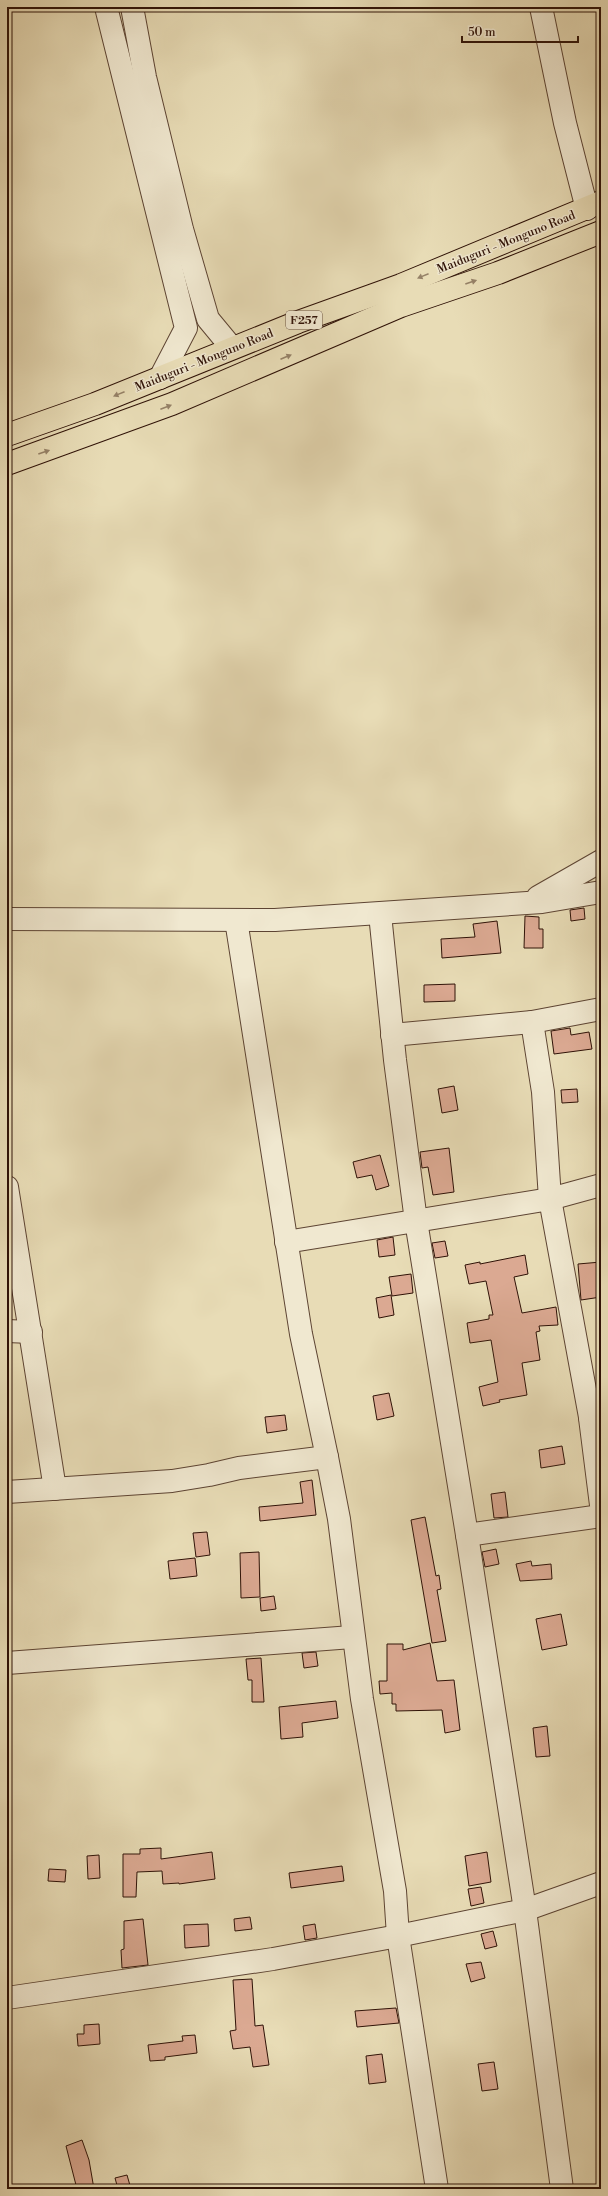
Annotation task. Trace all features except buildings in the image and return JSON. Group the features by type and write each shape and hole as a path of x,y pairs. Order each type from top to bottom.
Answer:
{"main road":[{"name":"Maiduguri - Monguno Road","path":"7,435 160,378 298,322 401,285 594,206"},
{"name":"Maiduguri - Monguno Road","path":"7,464 172,404 401,306 498,273 601,232"}],"street":[{"path":"106,7 186,328 160,378"},
{"path":"132,7 145,77 182,229 208,319 232,348"},
{"path":"540,7 565,123 594,206"},
{"path":"524,904 601,860"},
{"path":"7,919 275,920 524,904 601,892"},
{"path":"380,914 392,1035 416,1221 467,1535 525,1910 562,2189"},
{"path":"236,920 301,1334 339,1520 352,1637 395,1891 398,1936 437,2189"},
{"path":"392,1035 532,1022 601,1009"},
{"path":"532,1022 543,1092 550,1199 595,1409 601,1505"},
{"path":"286,1242 550,1199 601,1185"},
{"path":"7,1187 55,1489"},
{"path":"7,1331 31,1332"},
{"path":"7,1492 172,1481 209,1475 238,1468 327,1457"},
{"path":"467,1535 601,1516"},
{"path":"7,1663 352,1637"},
{"path":"7,1998 273,1959 398,1936 525,1910 601,1883"}]}
